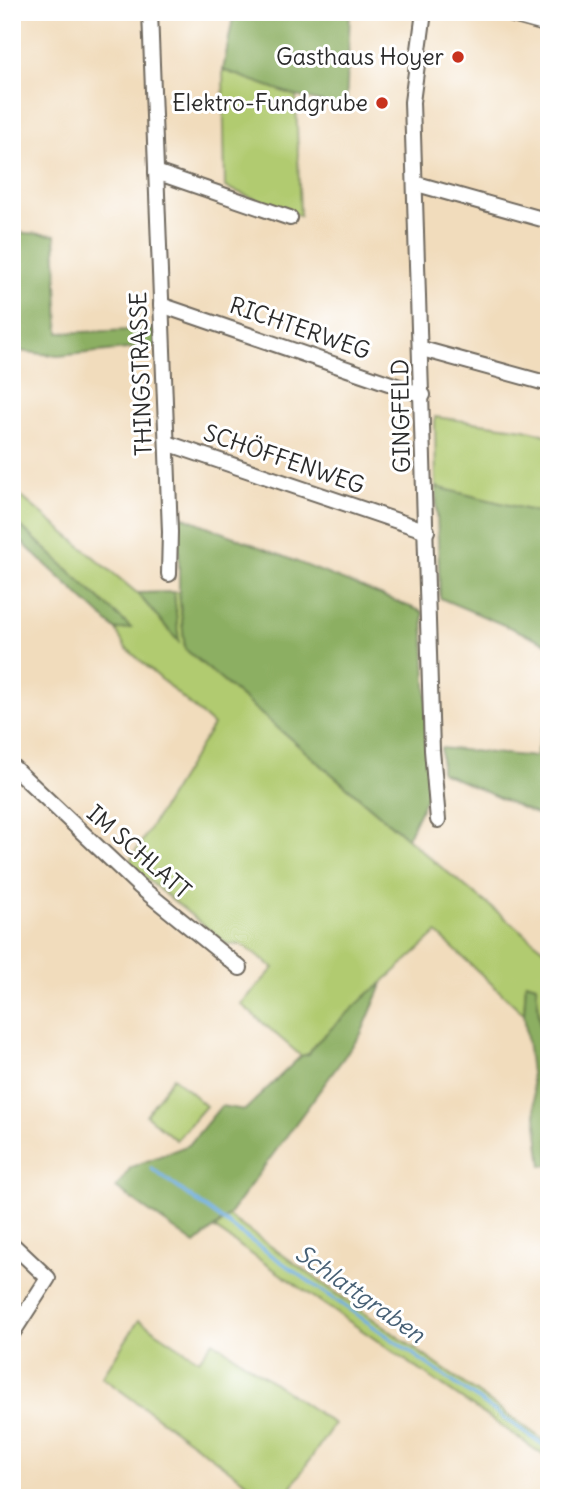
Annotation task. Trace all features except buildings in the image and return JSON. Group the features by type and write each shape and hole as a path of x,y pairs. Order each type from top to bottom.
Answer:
{"main road":[{"path":"513,12 549,22"}],"street":[{"name":"THINGSTRASSE","path":"150,12 167,443 169,574"},
{"name":"GINGFELD","path":"424,12 413,81 432,750 438,820"},
{"path":"156,172 290,218"},
{"path":"417,184 549,221"},
{"name":"RICHTERWEG","path":"161,305 423,394"},
{"path":"422,349 549,384"},
{"name":"SCHÖFFENWEG","path":"167,443 427,531"},
{"name":"IM SCHLATT","path":"12,766 139,886 240,968"},
{"path":"12,1244 48,1278 12,1334"}],"green space":[{"path":"234,12 350,12 346,108 296,96 223,70"},
{"path":"223,70 296,96 300,216 225,187"},
{"path":"12,232 55,235 59,333 155,329 156,346 58,356 12,350"},
{"path":"435,417 525,429 549,436 549,515 436,487"},
{"path":"436,487 549,515 549,644 440,598"},
{"path":"12,489 137,593 178,641 174,592 179,592 185,649 436,863 549,953 549,1097 536,985 526,982 524,1014 437,933 315,1044 309,1054 301,1056 241,1004 274,968 242,945 227,944 128,864 213,725 125,647 116,630 130,627 12,518"},
{"path":"179,515 423,612 429,747 427,796 407,838 185,649 179,592"},
{"path":"12,518 131,628 116,630 12,533"},
{"path":"174,592 179,642 137,593"},
{"path":"543,728 549,730 549,820 441,772 441,748 535,757"},
{"path":"526,982 536,985 549,1117 549,1165 542,1166 524,1014"},
{"path":"382,985 361,1034 228,1216 195,1244 116,1188 131,1167 189,1145 221,1106 245,1110 301,1056 309,1054 315,1044 370,992"},
{"path":"173,1077 206,1106 176,1140 146,1115"},
{"path":"228,1216 549,1444 549,1459 215,1229"},
{"path":"139,1320 199,1360 213,1341 334,1424 284,1498 268,1498 102,1377"}],"waterway":[{"name":"Schlattgraben","path":"151,1168 549,1449"}],"place":[{"name":"Gasthaus Hoyer","path":"458,57"},
{"name":"Elektro-Fundgrube","path":"382,103"}]}
